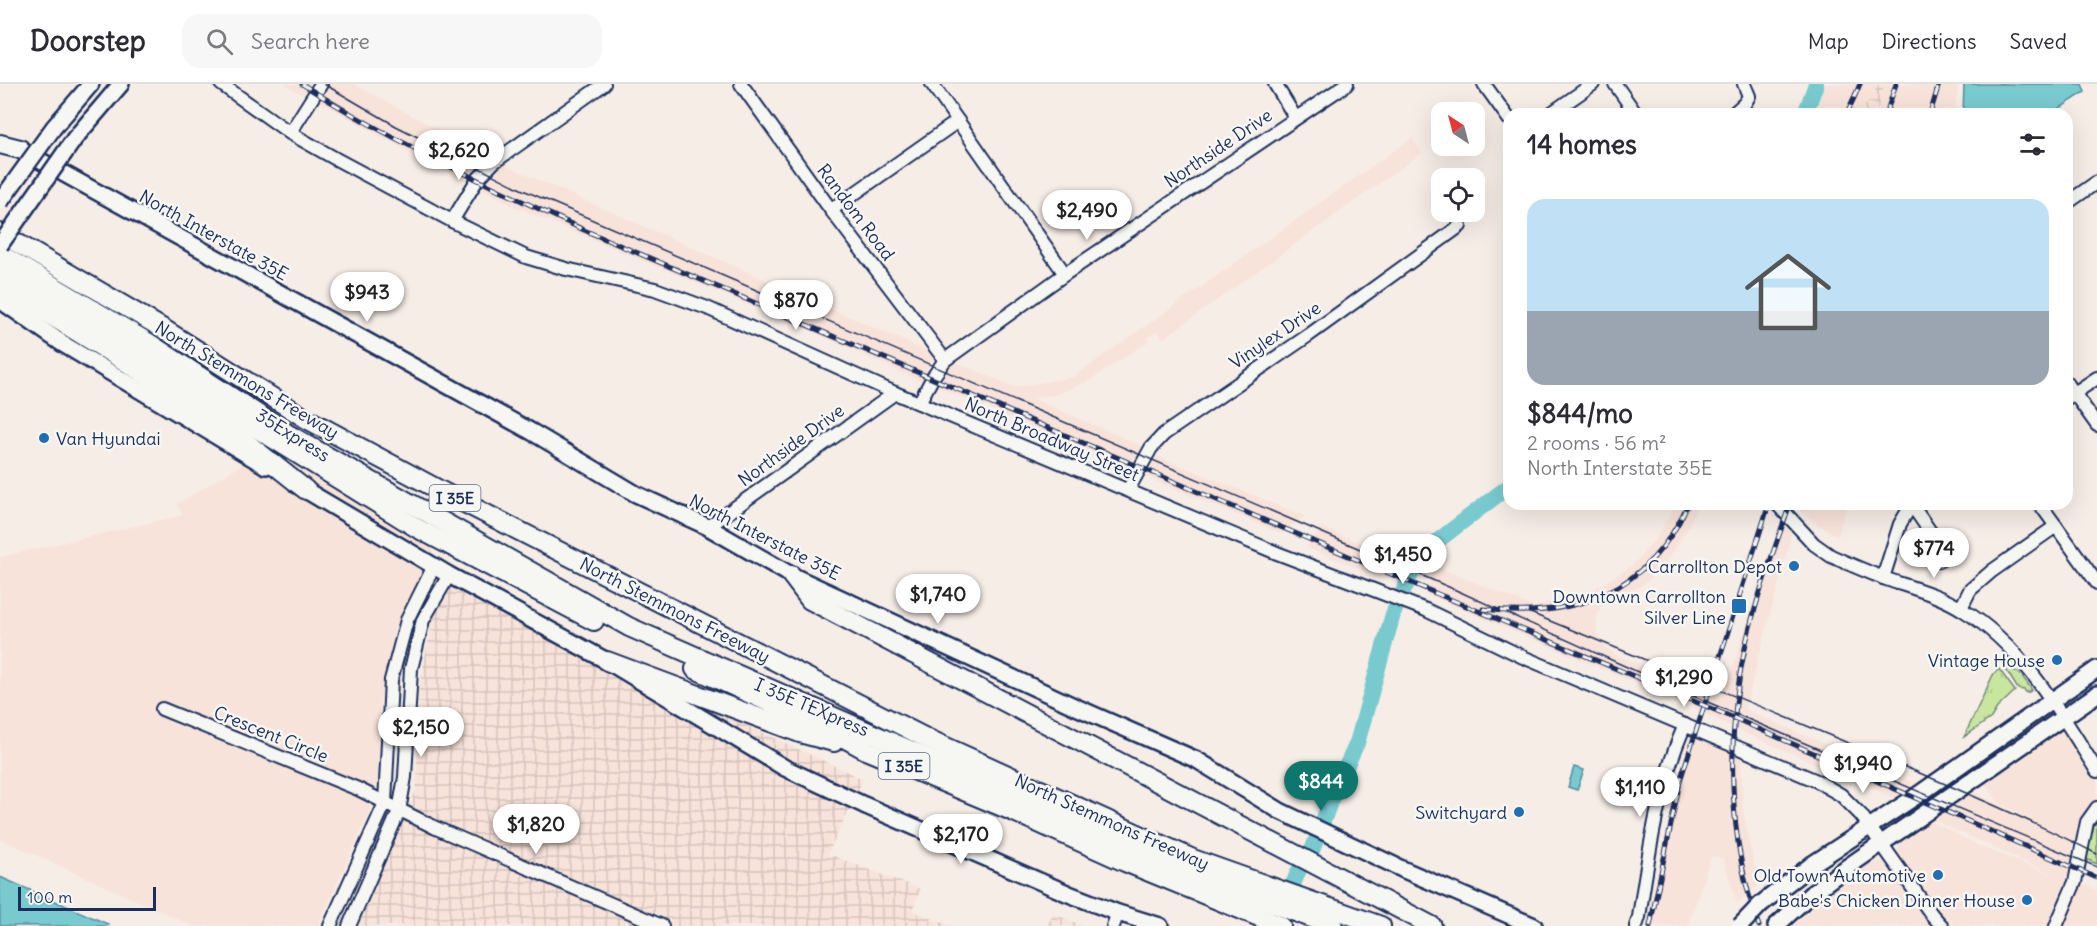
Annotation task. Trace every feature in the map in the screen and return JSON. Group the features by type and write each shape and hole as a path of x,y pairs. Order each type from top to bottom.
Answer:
{"highway":[{"path":"0,144 20,149"},
{"name":"North Stemmons Freeway","path":"0,233 167,331 305,418 443,492 1187,872 1281,926"},
{"name":"35Express","path":"0,254 149,343 288,434 529,571"},
{"name":"North Stemmons Freeway","path":"0,269 417,528 632,641 826,728 868,751 1187,872 1381,926"},
{"path":"0,284 126,362 237,435 306,490"},
{"name":"I 35E TEXpress","path":"529,571 629,627 1187,872 1333,926"},
{"path":"791,575 810,600 1432,926"},
{"path":"607,661 801,733 868,751"}],"main road":[{"path":"0,202 54,127 91,84"},
{"path":"0,245 75,138 121,84"},
{"name":"North Interstate 35E","path":"0,139 524,428 636,494 708,528 791,575 1076,707 1197,760 1280,811 1348,844 1534,926"},
{"path":"0,300 63,344 306,490 449,575 607,661 785,768 1116,920 1160,926"},
{"path":"1740,926 1761,904 1796,876 2097,669"},
{"path":"1776,926 1811,894 2097,694"}],"street":[{"name":"North Broadway Street","path":"221,84 290,133 452,221 526,257 566,269 655,289 689,301 895,393 1277,553 1426,610 1523,657 1817,781 1841,795 1852,805 1942,926"},
{"path":"290,133 321,84"},
{"path":"452,221 477,180 494,162 604,84"},
{"name":"Random Road","path":"741,84 831,210 945,360"},
{"path":"932,84 1065,274"},
{"path":"1275,84 1295,117"},
{"name":"Northside Drive","path":"919,403 945,360 1065,274 1347,84"},
{"path":"1484,84 1503,111"},
{"path":"1559,108 1593,84"},
{"path":"1614,84 1632,108"},
{"path":"1740,108 1749,96 1744,84"},
{"path":"831,210 958,121"},
{"path":"2073,199 2097,182"},
{"name":"Vinylex Drive","path":"1128,490 1151,448 1164,434 1309,335 1460,226"},
{"path":"2073,390 2097,378"},
{"name":"Northside Drive","path":"708,528 895,393"},
{"path":"2073,397 2097,425"},
{"path":"1782,510 1808,538 1831,556 1961,608 1995,634 2018,656 2097,771"},
{"path":"1883,578 1900,524 1908,510"},
{"path":"1916,510 1936,540 1939,561"},
{"path":"2044,510 2097,583"},
{"path":"1961,608 1970,590 1992,571 2056,526"},
{"path":"330,926 386,803 391,680 407,620 434,566"},
{"path":"349,926 399,811 405,777 411,669 423,620 449,575"},
{"name":"Crescent Circle","path":"162,708 358,789 399,811 662,926"},
{"path":"1636,926 1652,833 1671,761 1684,725"},
{"path":"2056,926 2075,882 2087,822 2097,808"}],"shaded area":[{"path":"284,84 310,84 303,95"},
{"path":"329,84 354,84 488,157 467,182 421,159 317,100"},
{"path":"1824,84 1879,84 1864,108 1816,108"},
{"path":"1879,84 1885,84 1878,108 1864,108"},
{"path":"1885,84 1959,84 1955,108 1878,108"},
{"path":"1412,138 1422,153 1163,339 1157,331 1147,338 1149,341 1091,380 1055,395 1032,398 1144,447 1130,468 940,388 939,385 953,361 1015,387 1073,377"},
{"path":"505,165 934,354 922,382 820,335 515,207 481,188"},
{"path":"280,441 440,535 394,632 380,703 377,781 369,813 318,926 193,926 0,839 0,557 183,515 177,504"},
{"path":"1157,456 1305,516 1282,534 1146,477"},
{"path":"1673,510 1696,510 1677,546 1660,569 1643,585 1601,607 1597,614 1597,630 1600,640 1607,648 1614,654 1722,699 1781,523 1791,533 1790,541 1745,709 1914,783 1894,798 1740,731 1678,701 1426,594 1435,566 1534,607 1592,590 1633,565 1659,534"},
{"path":"1799,510 1845,510 1838,536 1816,524"},
{"path":"1322,527 1389,555 1380,577 1306,547"},
{"path":"454,584 487,606 863,779 828,854 920,889 913,911 952,926 358,926 416,790 419,688 433,617"},
{"path":"2062,726 2097,779 2097,808 2076,840 2073,840 2069,873 2047,926 1956,926 1934,905 1900,854 1899,844 1928,820 1987,849 2058,877 1933,820 1973,792 2062,835 1999,803 1983,781"},
{"path":"1689,736 1741,758 1743,809 1758,885 1737,904 1723,858 1711,857 1688,926 1646,926"},
{"path":"1882,861 1930,926 1793,926 1829,894 1872,862"},
{"path":"2079,883 2097,890 2097,926 2060,926"},
{"path":"1053,914 1084,926 1047,926"}],"green space":[{"path":"2005,668 2018,672 2032,690 2027,693 2018,689"},
{"path":"1999,669 2015,691 1997,708 1991,718 1964,737 1993,675"},
{"path":"2097,815 2097,864 2086,859 2088,834"}],"water":[{"path":"1964,84 2082,84 2085,92 2060,108 1963,108"},
{"path":"1574,767 1584,770 1577,790 1568,787"},
{"path":"0,877 108,924 107,926 0,926"}],"waterway":[{"path":"1807,108 1816,84"},
{"path":"1284,906 1301,865 1310,856 1332,797 1357,743 1393,614 1418,559 1503,491"}],"tram line":[{"path":"324,84 396,126 523,190 1458,591 1658,681 2097,867"},
{"path":"1528,612 1948,785 2024,818 2097,854"}],"railway":[{"path":"302,84 370,125 584,230 1734,718 2097,878"},
{"path":"1850,108 1860,84"},
{"path":"1888,108 1896,84"},
{"path":"1932,108 1939,84"},
{"path":"1483,609 1548,610 1578,604 1605,594 1630,579 1652,559 1672,534 1685,510"},
{"path":"1650,926 1680,781 1767,510"},
{"path":"1759,926 1748,893 1736,822 1733,786 1735,713 1750,625 1788,510"}],"place":[{"name":"Van Hyundai","path":"44,438"},
{"name":"Carrollton Depot","path":"1794,566"},
{"name":"Downtown Carrollton Silver Line","path":"1739,606"},
{"name":"Vintage House","path":"2057,660"},
{"name":"Switchyard","path":"1519,812"},
{"name":"Old Town Automotive","path":"1938,875"},
{"name":"Babe's Chicken Dinner House","path":"2027,900"}]}
